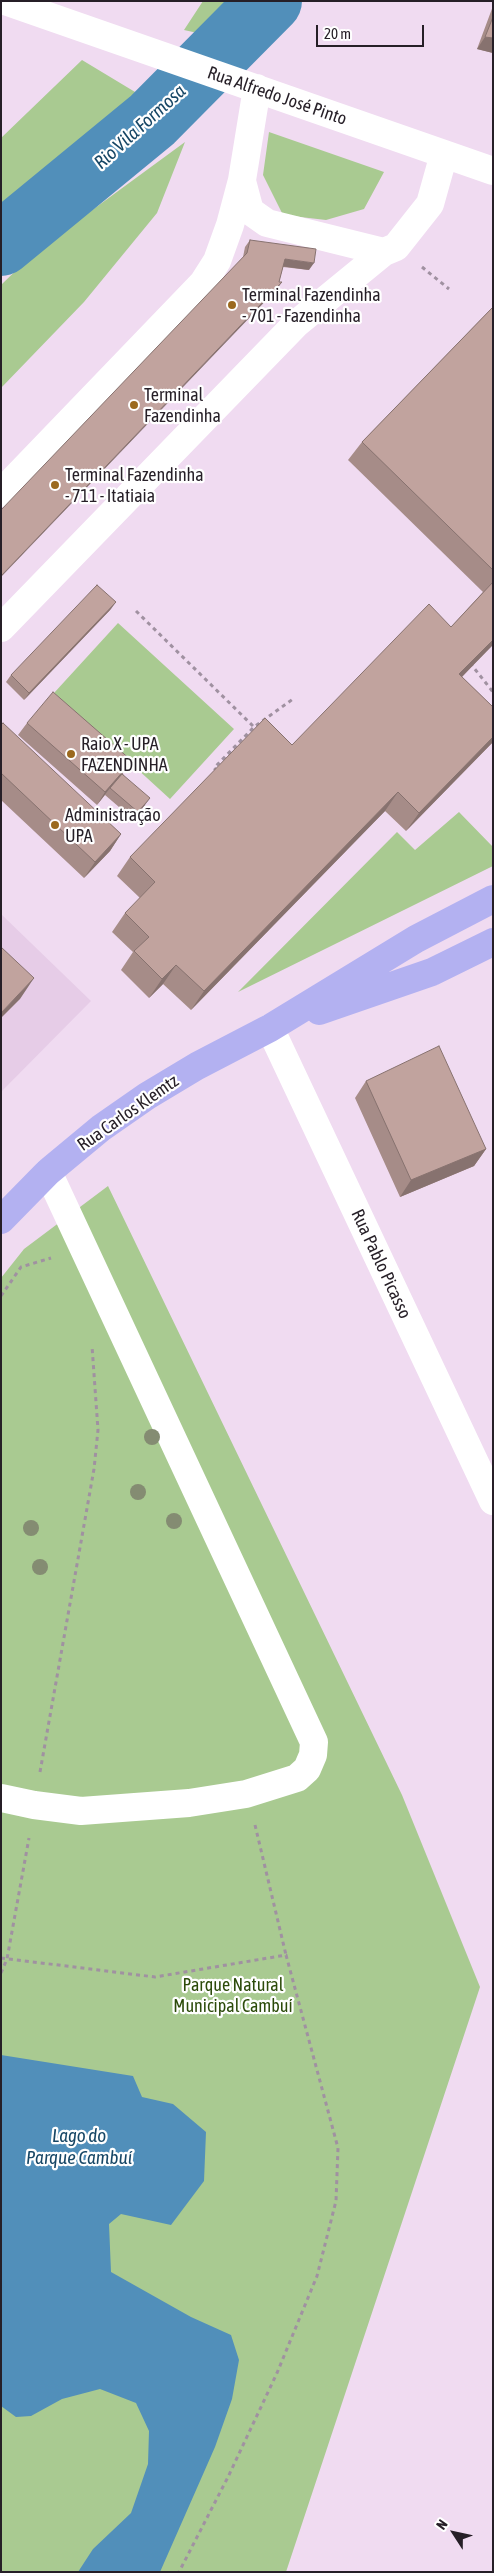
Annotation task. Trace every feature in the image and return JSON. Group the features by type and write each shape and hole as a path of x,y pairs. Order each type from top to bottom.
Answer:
{"main road":[{"name":"Rua Carlos Klemtz","path":"1,1220 48,1172 101,1128 147,1096 197,1066 270,1028 416,939 493,899"},
{"name":"Rua Carlos Klemtz","path":"270,1028 432,972 493,942"}],"street":[{"name":"Rua Alfredo José Pinto","path":"5,1 493,170"},
{"path":"1,493 203,282 217,261 230,225 242,180 247,85"},
{"path":"1,628 296,324 384,252 396,246 430,204 444,154"},
{"path":"242,180 250,211 267,224 384,252"},
{"name":"Rua Pablo Picasso","path":"270,1028 493,1501"},
{"path":"1,1798 34,1805 81,1811 134,1809 246,1794 297,1778 307,1769 313,1756 314,1742 48,1172"}],"path":[{"path":"136,611 254,727"},
{"path":"469,662 493,692"},
{"path":"221,775 214,768 254,727 293,699"},
{"path":"1,1296 22,1267 84,1248"},
{"path":"1,1973 7,1959 94,1469 98,1430 92,1344"},
{"path":"179,2572 228,2476 277,2373 317,2276 336,2201 338,2148 286,1956 271,1884 246,1794"},
{"path":"1,1958 155,1977 286,1956"}],"shaded area":[{"path":"1,914 91,1001 1,1092"}],"green space":[{"path":"203,1 254,1 220,38 184,30"},
{"path":"82,60 150,101 1,230 1,138"},
{"path":"269,132 384,172 364,209 326,220 283,215 263,175"},
{"path":"185,142 157,213 84,302 1,388 1,285 35,252"},
{"path":"118,623 234,729 170,799 54,693"},
{"path":"459,812 493,847 493,866 238,992 397,832 415,850"},
{"name":"Parque Natural Municipal Cambuí","path":"108,1186 402,1795 480,1987 286,2572 1,2572 1,1278 24,1249"}],"water":[{"name":"Lago do Parque Cambuí","path":"1,2055 133,2076 142,2097 173,2104 206,2132 204,2181 171,2225 121,2214 109,2224 111,2272 191,2317 231,2335 239,2360 232,2399 215,2447 160,2572 78,2572 93,2549 131,2513 148,2464 149,2431 136,2403 100,2389 62,2399 31,2416 16,2417 1,2406"}],"building":[{"path":"493,17 493,38 485,37"},
{"name":"Terminal Fazendinha","path":"250,240 316,249 314,263 285,259 279,282 282,282 1,576 1,510 247,253"},
{"path":"493,307 493,570 362,442"},
{"path":"493,582 493,640 459,674 493,707 493,737 419,813 398,792 204,991 176,965 162,979 134,951 149,937 125,913 155,882 130,857 265,718 292,745 429,604 451,627"},
{"path":"97,585 116,602 29,693 11,675"},
{"name":"Raio X - UPA FAZENDINHA","path":"53,692 132,761 105,792 27,723"},
{"path":"3,723 121,834 95,862 1,773 1,725"},
{"path":"122,774 150,798 138,812 110,788"},
{"path":"1,947 34,978 1,1013"},
{"path":"439,1046 486,1149 411,1180 366,1081"}],"waterway":[{"name":"Rio Vila Formosa","path":"1,244 152,120 270,1"}],"place":[{"name":"Terminal Fazendinha - 701 - Fazendinha","path":"232,305"},
{"name":"Terminal Fazendinha","path":"134,405"},
{"name":"Terminal Fazendinha - 711 - Itatiaia","path":"55,485"},
{"name":"Raio X - UPA FAZENDINHA","path":"71,754"},
{"name":"Administração UPA","path":"55,825"}]}
